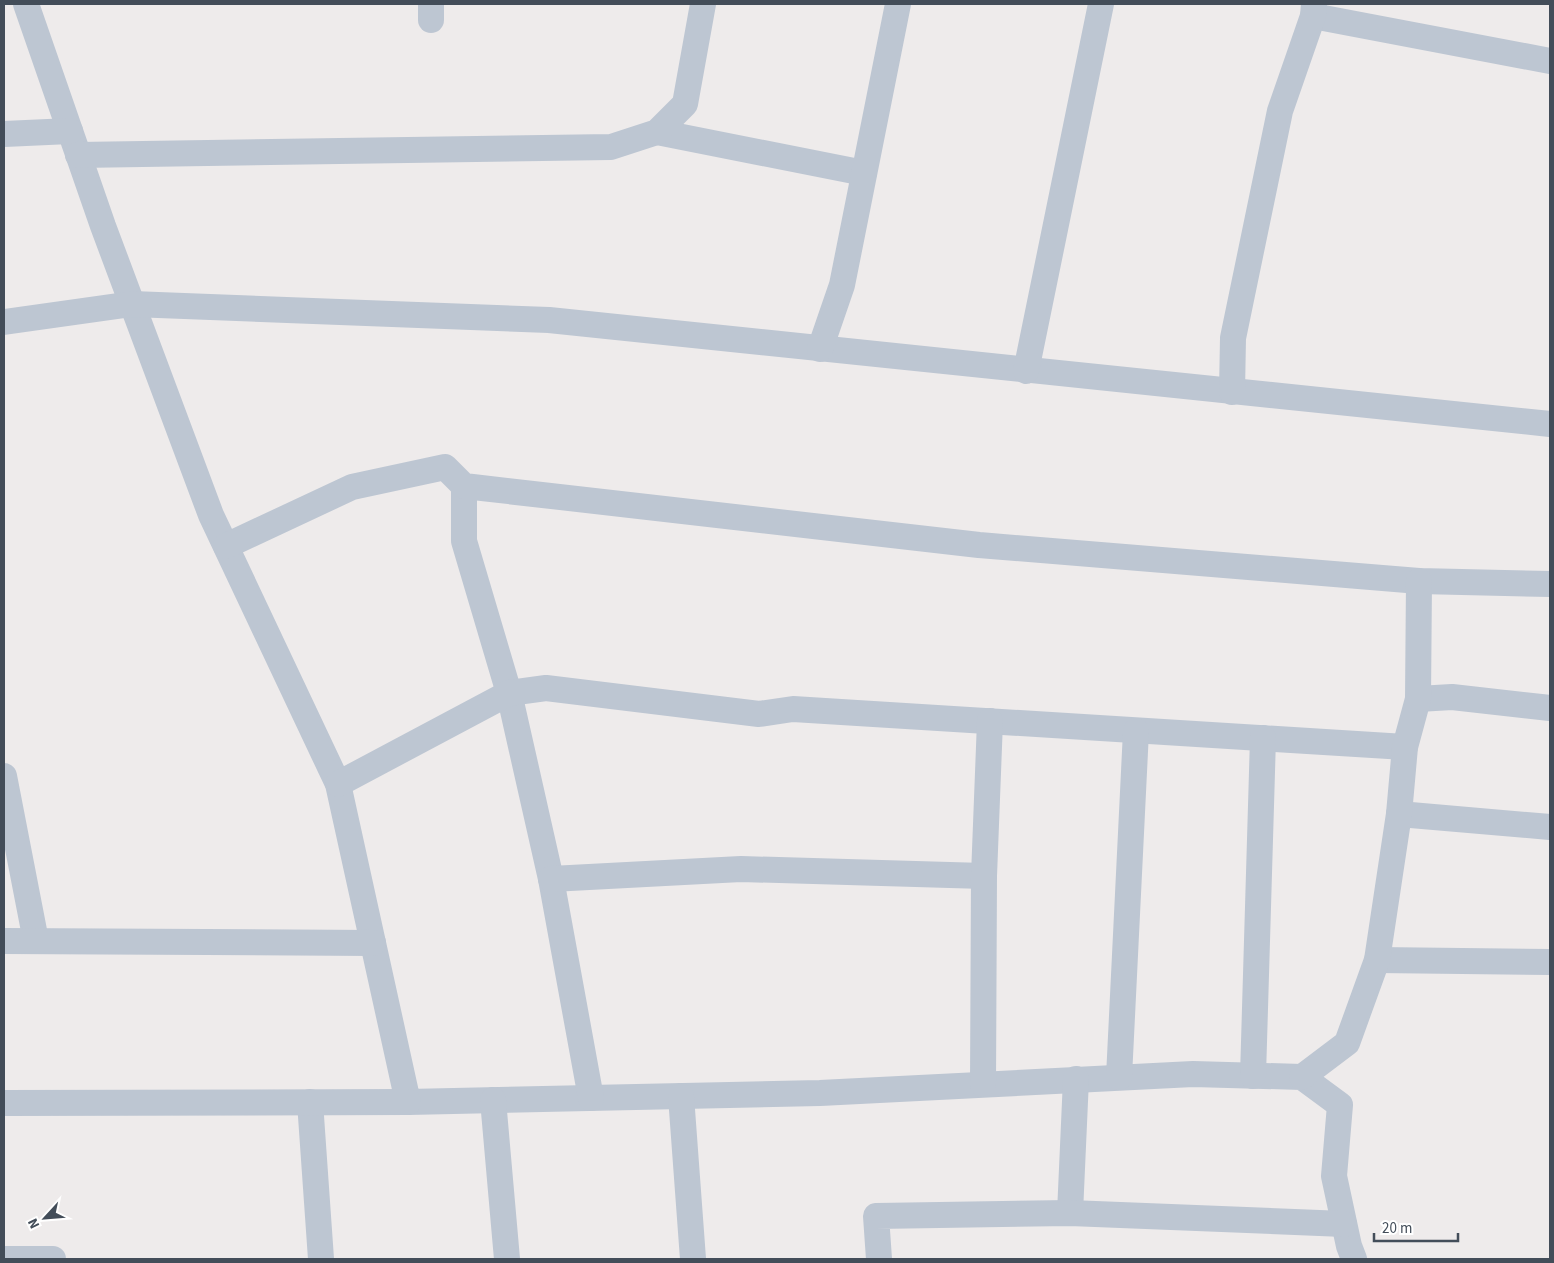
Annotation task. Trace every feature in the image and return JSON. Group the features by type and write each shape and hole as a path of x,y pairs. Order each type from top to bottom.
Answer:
{"street":[{"path":"26,4 132,304 211,515 338,784 408,1102"},
{"path":"4,134 74,143 611,147 657,132 685,104 703,4"},
{"path":"820,349 842,285 898,4"},
{"path":"1026,371 1101,4"},
{"path":"1232,392 1233,338 1280,111 1314,10 1550,61"},
{"path":"657,132 864,173"},
{"path":"4,322 132,304 549,320 1550,424"},
{"path":"226,546 352,487 445,466 464,486 979,545 1419,580 1550,584"},
{"path":"464,486 464,540 509,693 551,879 591,1098"},
{"path":"1302,1077 1347,1043 1377,960 1399,814 1405,747 1418,699 1419,580"},
{"path":"338,784 509,693 546,688 759,714 793,709 1405,747"},
{"path":"1418,699 1452,697 1550,708"},
{"path":"983,1084 984,876 990,721"},
{"path":"1119,1077 1136,731"},
{"path":"1253,1076 1264,738"},
{"path":"4,776 36,941"},
{"path":"1399,814 1550,827"},
{"path":"551,879 741,870 984,876"},
{"path":"4,941 373,943"},
{"path":"1377,960 1550,962"},
{"path":"4,1103 408,1102 820,1092 1193,1074 1302,1077 1340,1105 1334,1176 1349,1246 1354,1259"},
{"path":"1070,1213 1076,1079"},
{"path":"681,1096 693,1259"},
{"path":"493,1100 507,1259"},
{"path":"310,1102 321,1259"},
{"path":"879,1259 876,1216 1070,1213 1344,1224"},
{"path":"4,1259 53,1259"}]}
